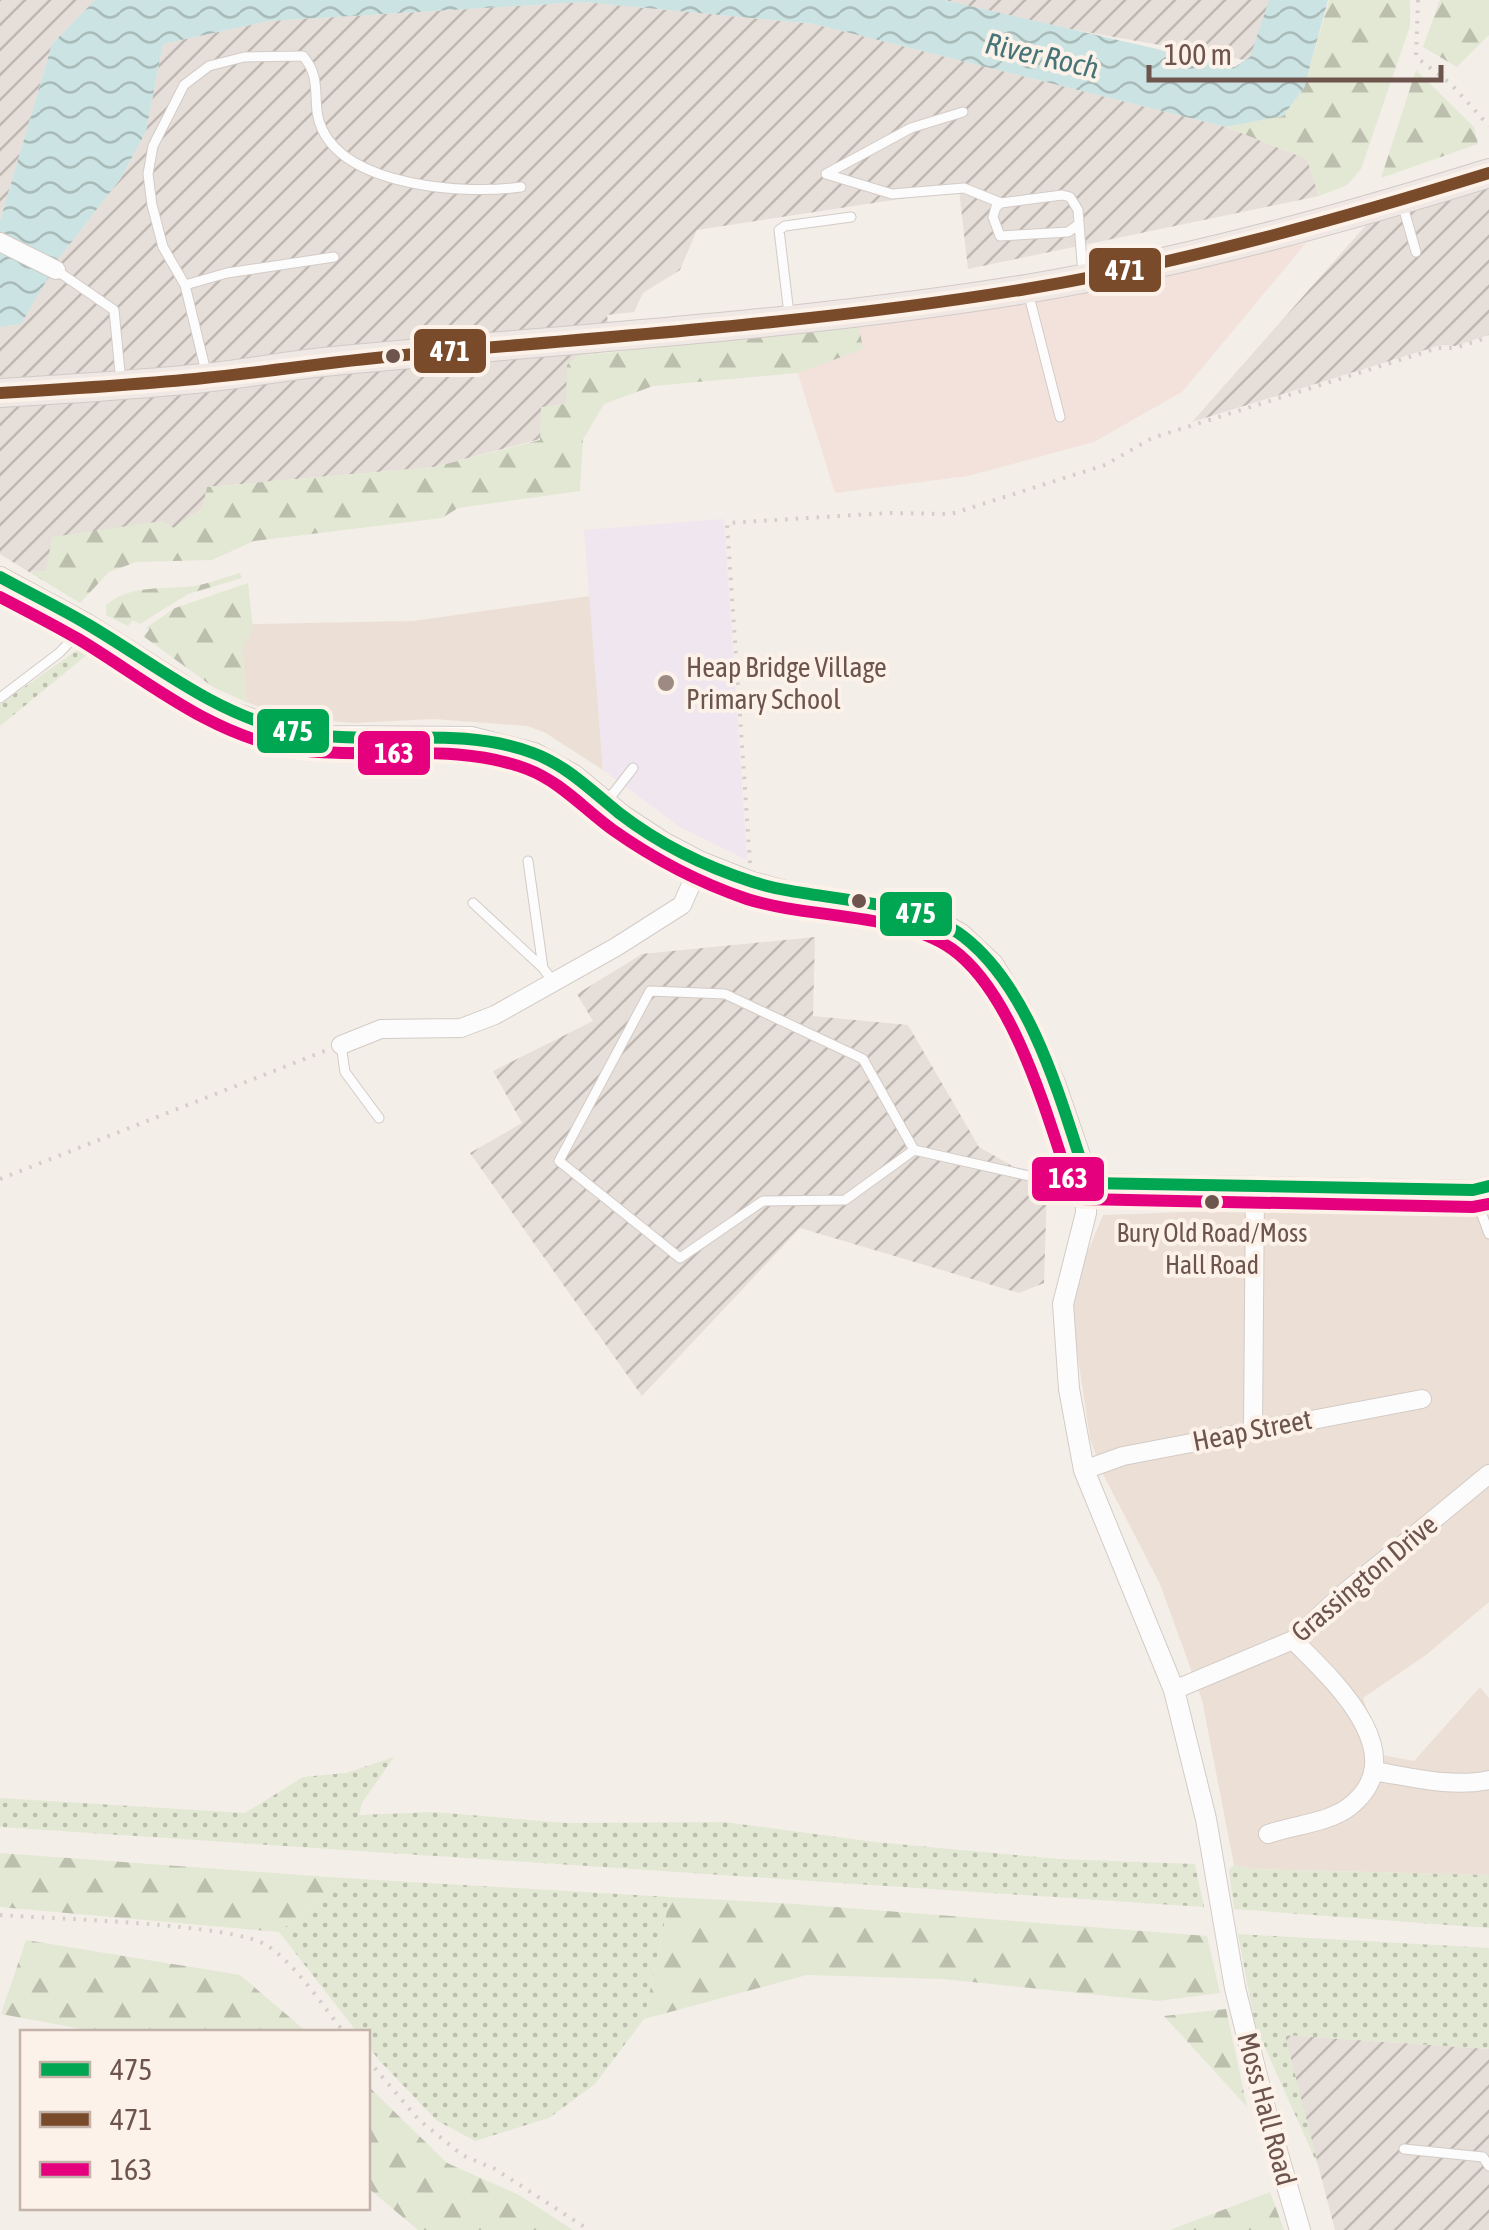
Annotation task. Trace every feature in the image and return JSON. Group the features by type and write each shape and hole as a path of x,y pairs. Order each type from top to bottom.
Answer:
{"highway":[{"path":"0,393 121,386 321,362 790,322 1027,289 1278,233 1489,173"}],"street":[{"path":"0,242 56,270"},
{"path":"0,577 87,624 209,702 237,714 288,730 330,736 471,738 534,753 574,776 663,842 701,862 752,882 837,902 910,911 961,934 993,964 1020,1007 1055,1083 1087,1178 1255,1186 1481,1188"},
{"path":"340,1045 398,1026 462,1028 496,1014 549,975 682,904 701,862"},
{"name":"Moss Hall Road","path":"1087,1178 1086,1214 1062,1304 1069,1389 1084,1470 1174,1690 1206,1819 1235,1988 1300,2230"},
{"path":"1253,1429 1255,1186"},
{"name":"Heap Street","path":"1084,1470 1123,1456 1422,1399"},
{"name":"Grassington Drive","path":"1174,1690 1293,1640 1489,1474"},
{"path":"1268,1834 1350,1806 1373,1771 1371,1743 1355,1707 1293,1640"},
{"path":"1373,1771 1444,1782 1489,1780"}],"lane":[{"path":"207,378 186,286 163,247 148,174 153,146 184,85 208,66 244,58 303,56 314,68 321,127 338,153 376,171 432,188 490,191 521,187"},
{"path":"963,112 911,128 826,174 882,193 964,188 1001,204"},
{"path":"1078,225 1068,232 1000,236 993,217 1001,204 1062,195 1076,204 1084,278"},
{"path":"1396,202 1416,252"},
{"path":"790,322 779,230 784,226 851,217"},
{"path":"186,286 227,273 334,258"},
{"path":"56,270 114,310 121,386"},
{"path":"1027,289 1060,416"},
{"path":"0,698 59,653 87,624"},
{"path":"606,802 633,768"},
{"path":"528,861 549,975"},
{"path":"473,903 549,975"},
{"path":"914,1150 845,1200 763,1201 680,1258 560,1161 650,992 726,994 863,1059 914,1150 1046,1180 1087,1178"},
{"path":"340,1045 344,1072 379,1118"},
{"path":"1481,1188 1489,1234"},
{"path":"1404,2149 1483,2157 1489,2166"}],"path":[{"path":"1418,0 1416,57 1451,84 1489,126"},
{"path":"752,882 727,523 951,514 1105,465 1152,438 1438,348 1455,348 1489,337"},
{"path":"0,1180 340,1045"},
{"path":"0,1915 209,1930 264,1943 286,1962 342,2030"},
{"path":"370,2062 418,2119 462,2155 496,2170 589,2230"}],"shaded area":[{"path":"0,0 95,0 52,44 0,221"},
{"path":"944,0 1271,0 1256,62 1069,29"},
{"path":"584,2 814,24 1226,127 1307,159 1319,196 968,269 959,190 697,230 680,270 643,293 634,312 607,315 612,351 577,356 566,404 540,439 434,467 207,487 203,508 174,528 46,571 29,572 0,554 0,327 21,324 56,262 121,178 146,131 163,44 269,21"},
{"path":"1489,187 1489,335 1455,346 1441,345 1192,422 1367,224"},
{"path":"1306,243 1182,392 1094,442 968,476 835,493 786,335 1069,297"},
{"name":"Heap Bridge Village Primary School","path":"724,519 747,860 680,827 603,770 584,530"},
{"path":"590,596 603,770 544,732 527,726 434,719 353,723 316,720 286,716 246,702 242,649 252,624 413,621"},
{"path":"815,937 813,1016 908,1025 979,1147 1047,1186 1044,1283 1019,1293 800,1228 642,1396 470,1153 522,1123 493,1071 593,1021 577,994 642,954"},
{"path":"1489,1197 1489,1602 1426,1655 1363,1698 1382,1755 1414,1761 1480,1687 1489,1698 1489,1875 1252,1869 1234,1865 1202,1700 1160,1584 1103,1474 1090,1439 1069,1297 1103,1215 1389,1205"},
{"path":"1284,2035 1489,2049 1489,2230 1335,2230"}],"green space":[{"path":"1329,0 1410,0 1410,26 1361,169 1347,185 1319,196 1307,159 1226,127 1283,116 1304,88"},
{"path":"1440,0 1489,0 1489,35 1457,67 1423,47"},
{"path":"1416,70 1474,127 1478,144 1381,178"},
{"path":"859,326 863,349 798,373 653,386 604,404 583,439 580,491 458,508 442,518 254,541 212,560 136,562 109,572 80,603 29,572 46,571 52,537 162,521 174,528 203,508 207,487 434,467 540,440 541,407 566,404 567,365 577,356"},
{"path":"240,573 242,578 188,594 140,624 133,620 128,626 106,615 106,605 126,594 199,585"},
{"path":"248,583 253,628 242,649 246,702 213,687 143,636 149,630 146,628 175,608"},
{"path":"86,644 94,649 0,726 0,704"},
{"path":"394,1757 362,1803 359,1815 433,1812 566,1823 724,1822 875,1842 1059,1859 1195,1864 1204,1907 0,1827 0,1798 245,1813 303,1777 346,1773"},
{"path":"0,1853 343,1878 279,1932 0,1907"},
{"path":"1234,1865 1252,1869 1489,1875 1489,1928 1234,1909 1229,1870"},
{"path":"343,1878 670,1897 644,2019 595,2084 549,2118 475,2141 436,2120 379,2060 370,2049 370,2030 355,2030 279,1932"},
{"path":"670,1897 1207,1936 1220,1993 1158,2001 943,1979 807,1975 644,2019"},
{"path":"1238,1934 1489,1948 1489,2049 1285,2035 1319,2168 1255,2025"},
{"path":"26,1940 240,1975 305,2030 87,2030 1,2014"},
{"path":"1226,2009 1247,2107 1164,2016"},
{"path":"370,2088 447,2163 519,2195 573,2230 418,2230 370,2190"},
{"path":"1270,2192 1284,2230 1170,2230"}],"water":[{"name":"River Roch","path":"95,0 944,0 1235,67 1250,57 1269,0 1328,0 1304,88 1283,116 1226,127 814,24 584,2 269,21 163,44 146,131 121,178 56,262 0,235 0,221 52,44"},
{"path":"0,245 52,271 21,324 0,327"}],"transit line":[{"name":"471","path":"0,393 178,380 950,301 1201,253 1317,224 1489,173"},
{"name":"475","path":"0,577 87,624 182,684 258,722 317,735 472,739 503,744 533,753 568,771 650,834 718,869 753,882 891,907 943,924 988,960 1026,1017 1055,1084 1088,1183"},
{"name":"163","path":"0,597 80,640 204,718 258,741 317,752 438,753 498,760 539,774 645,851 712,886 772,905 906,928 952,949 974,969 1011,1026 1040,1094 1072,1190 1081,1199 1473,1207 1489,1204"},
{"name":"475","path":"1088,1183 1473,1190 1489,1186"}],"place":[{"name":"Heap Bridge Village Primary School","path":"666,683"},
{"name":"Bury Old Road/Moss Hall Road","path":"1212,1202"}]}
